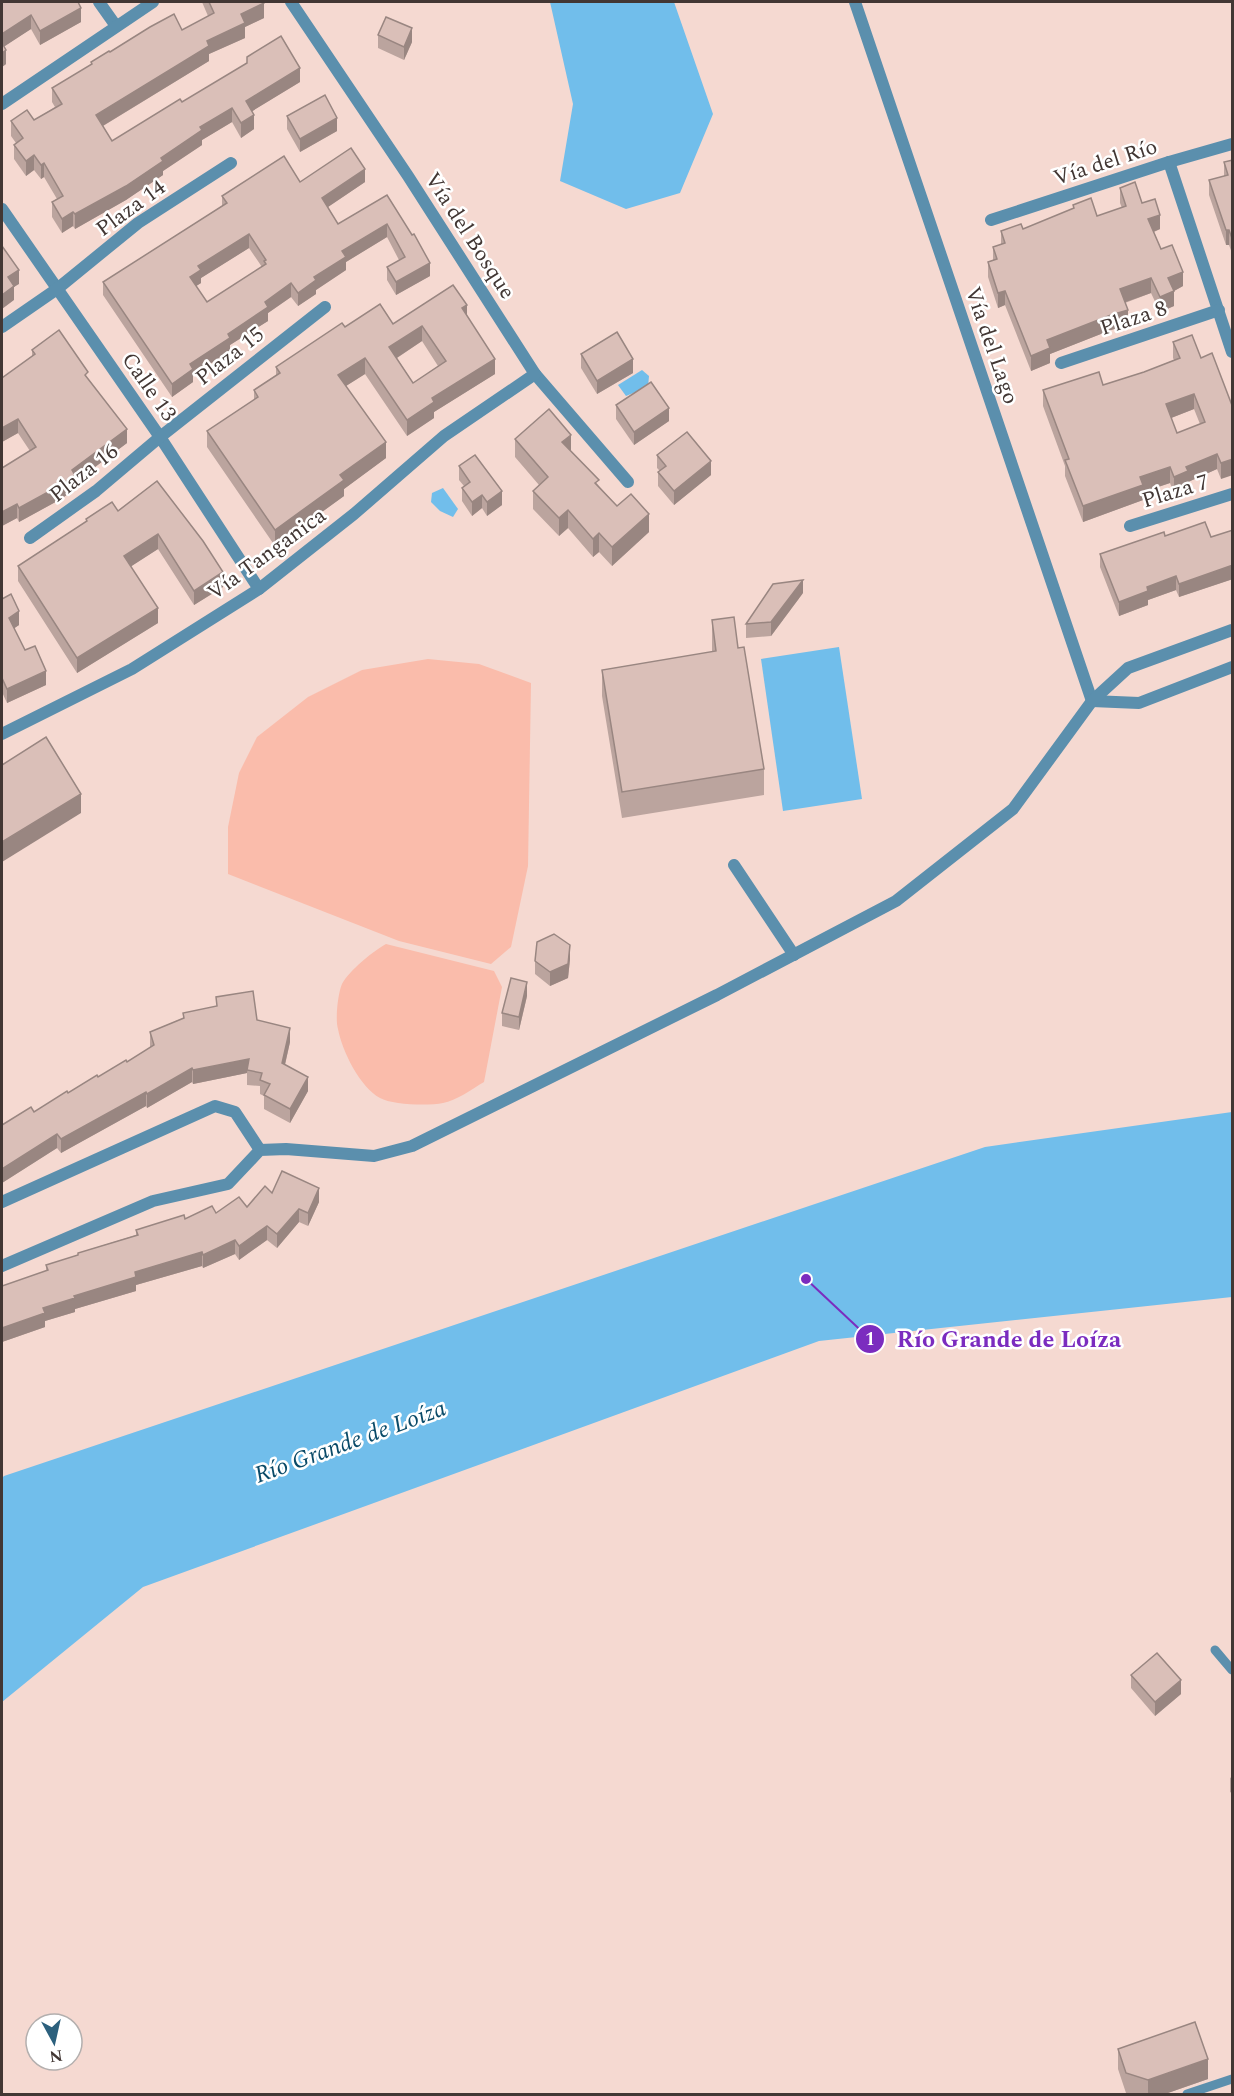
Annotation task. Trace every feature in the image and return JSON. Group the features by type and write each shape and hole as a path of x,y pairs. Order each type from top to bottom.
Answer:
{"street":[{"path":"99,2 116,26"},
{"path":"2,104 153,2"},
{"name":"Vía del Bosque","path":"291,2 408,176 535,374 628,482"},
{"name":"Vía del Lago","path":"855,2 1092,701"},
{"name":"Vía del Río","path":"991,220 1169,162 1233,144"},
{"path":"1169,162 1233,352"},
{"name":"Plaza 14","path":"2,327 57,289 138,223 231,163"},
{"name":"Calle 13","path":"2,209 160,437 259,589"},
{"name":"Plaza 15","path":"160,437 325,307"},
{"name":"Plaza 8","path":"1061,363 1219,310"},
{"name":"Vía Tanganica","path":"2,734 132,669 259,589 354,514 444,436 535,374"},
{"name":"Plaza 16","path":"30,538 96,491 160,437"},
{"name":"Plaza 7","path":"1130,526 1233,494"},
{"path":"2,1266 153,1201 228,1184 260,1150 286,1149 374,1155 412,1146 717,995 896,901 1013,809 1092,701 1128,668 1233,630"},
{"path":"1092,701 1138,703 1233,667"},
{"path":"734,865 794,955"},
{"path":"2,1202 215,1106 235,1112 260,1150"}],"lane":[{"path":"1215,1650 1233,1670"},
{"path":"1187,2094 1233,2079"}],"shaded area":[{"path":"428,659 479,664 531,683 528,866 511,947 491,964 399,941 228,874 228,827 239,773 257,737 308,697 362,670"},
{"path":"386,944 494,971 502,987 484,1082 453,1100 420,1105 380,1098 366,1086 348,1058 337,1025 337,1006 342,984 368,956"}],"water":[{"path":"550,2 674,2 713,114 680,193 626,209 560,181 573,104"},
{"path":"642,370 649,376 648,387 626,396 618,385"},
{"path":"443,488 458,509 453,517 440,511 431,502 432,493"},
{"path":"839,647 862,799 783,811 761,659"},
{"path":"1232,1112 1232,1297 819,1341 143,1587 2,1702 2,1478 4,1476 985,1147"}],"building":[{"path":"2,2 78,2 81,8 40,31 31,15 2,34"},
{"path":"209,2 264,3 241,14 245,23 207,41 209,46 96,115 112,141 180,99 182,102 247,63 247,57 281,36 300,68 246,101 254,115 241,123 232,108 200,127 202,130 161,158 163,161 126,186 62,219 52,202 63,196 44,163 41,165 34,155 26,161 14,145 23,138 11,121 27,110 34,120 62,104 52,88 109,51 174,14 182,30 214,13"},
{"path":"386,17 412,28 404,47 378,35"},
{"path":"325,95 337,118 300,139 287,116"},
{"path":"351,148 365,169 322,198 338,224 387,195 412,235 414,234 430,263 396,282 387,267 405,257 387,224 342,251 346,257 314,277 316,280 298,293 291,283 265,302 268,307 228,334 230,338 190,364 193,369 172,384 103,282 227,203 222,196 284,156 300,182","holes":["249,234 266,260 264,261 266,264 207,302 190,277 201,270 198,266"]},
{"path":"1233,160 1233,241 1229,230 1226,230 1209,180 1228,175 1224,162"},
{"path":"1135,182 1142,203 1155,199 1160,215 1148,219 1161,249 1172,245 1183,272 1168,278 1174,291 1160,297 1151,278 1120,289 1128,310 1047,340 1050,348 1031,356 1005,291 998,293 988,262 997,259 993,247 1005,243 1001,231 1021,224 1023,229 1074,208 1073,205 1091,198 1097,216 1126,206 1120,188"},
{"path":"2,246 19,270 8,277 14,286 2,295"},
{"path":"453,285 467,305 462,308 495,359 432,398 434,402 407,420 365,358 338,375 386,442 340,475 344,480 275,530 207,431 258,397 254,390 280,373 276,367 342,323 345,327 380,304 393,324","holes":["422,326 446,361 413,383 389,347"]},
{"path":"59,330 88,372 85,375 127,429 72,470 75,475 61,485 19,508 17,504 2,512 2,468 36,447 18,419 2,428 2,378 35,354 32,350"},
{"path":"617,332 633,359 597,381 581,354"},
{"path":"1192,335 1201,358 1212,353 1233,408 1233,459 1221,463 1217,454 1186,467 1188,471 1174,477 1170,467 1140,477 1143,485 1083,506 1065,460 1069,459 1043,390 1099,372 1103,385 1144,372 1180,358 1173,342","holes":["1194,394 1205,422 1177,433 1166,404"]},
{"path":"651,382 669,408 634,432 616,405"},
{"path":"549,409 571,435 562,442 599,480 595,483 617,506 631,494 649,514 612,547 599,533 593,539 568,510 559,518 533,491 548,477 515,439"},
{"path":"687,432 711,461 674,491 658,472 666,466 657,455"},
{"path":"475,455 502,491 487,502 482,495 472,502 462,488 470,482 459,466"},
{"path":"157,481 203,541 223,572 194,591 158,534 124,556 158,608 77,658 18,566 112,502 118,511"},
{"path":"1205,522 1211,537 1233,530 1233,565 1179,584 1176,576 1147,587 1148,591 1119,602 1100,554 1164,532 1165,536"},
{"path":"803,580 771,622 746,624 773,584"},
{"path":"11,594 19,611 9,618 25,650 35,646 46,671 7,689 2,678 2,599"},
{"path":"734,617 738,648 744,647 764,769 622,792 602,670 716,651 712,620"},
{"path":"46,737 81,794 2,842 2,765"},
{"path":"554,934 570,945 568,964 550,972 535,961 537,942"},
{"path":"511,978 527,982 519,1017 502,1013"},
{"path":"253,991 257,1020 290,1028 282,1063 308,1077 290,1109 264,1095 270,1084 260,1080 262,1073 247,1070 249,1059 193,1070 192,1068 61,1139 57,1134 2,1169 2,1125 31,1107 34,1112 67,1091 68,1093 126,1060 127,1062 154,1045 150,1032 184,1018 183,1013 217,1006 216,997"},
{"path":"282,1171 319,1188 308,1213 299,1209 277,1234 267,1226 239,1246 235,1240 203,1255 202,1252 135,1272 136,1277 74,1296 75,1298 43,1308 45,1313 2,1328 2,1286 48,1270 46,1265 78,1255 78,1253 138,1235 136,1230 184,1215 185,1219 212,1206 216,1213 239,1197 247,1207 265,1186 272,1193"},
{"path":"1157,1653 1181,1680 1155,1702 1131,1675"},
{"path":"1195,2022 1208,2059 1148,2080 1126,2073 1118,2049"}],"place":[{"name":"Río Grande de Loíza","path":"806,1279"}]}
